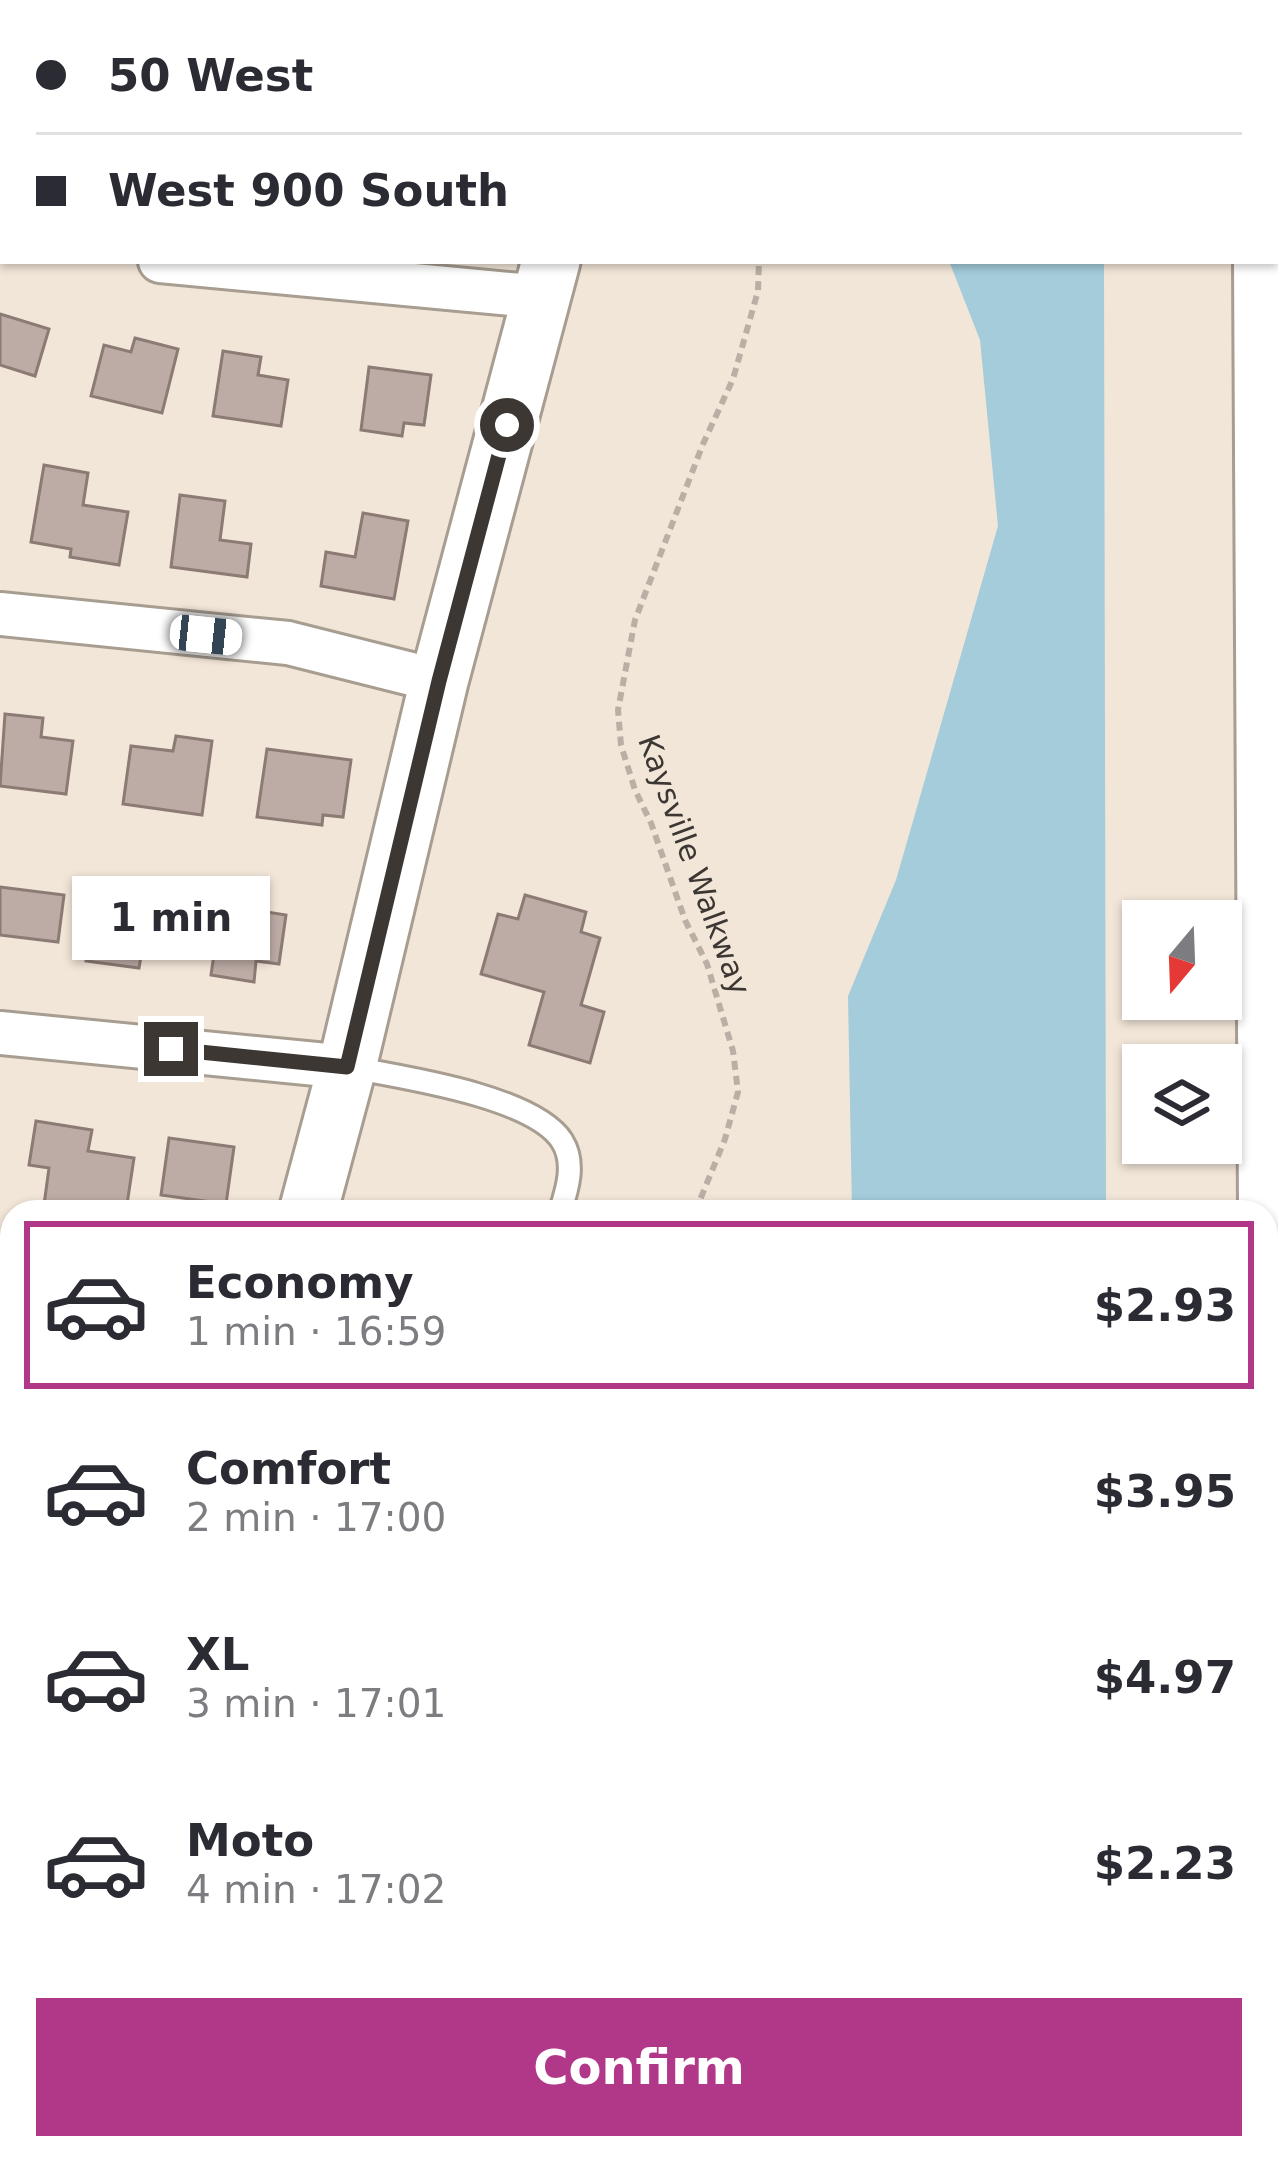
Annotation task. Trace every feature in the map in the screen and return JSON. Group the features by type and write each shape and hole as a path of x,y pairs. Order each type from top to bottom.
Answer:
{"highway":[{"path":"1267,264 1271,1200"}],"street":[{"path":"217,264 546,279 439,681 311,1200"},
{"path":"0,614 288,643 439,681"},
{"path":"0,1033 347,1067"}],"lane":[{"path":"347,1067 417,1080 532,1112 564,1143 571,1180 564,1200"}],"path":[{"name":"Kaysville Walkway","path":"700,1200 738,1092 733,1052 707,964 635,790 621,745 618,710 635,620 733,379 758,291 759,264"}],"water":[{"path":"950,264 1104,264 1106,1200 852,1200 848,996 896,880 998,526 980,340"}],"building":[{"path":"0,314 49,329 35,376 0,365"},
{"path":"135,338 178,349 162,413 91,396 104,345 131,352"},
{"path":"223,351 261,357 258,375 288,380 281,426 213,416"},
{"path":"369,367 431,375 424,425 404,423 402,436 361,430"},
{"path":"44,465 88,473 83,505 128,512 119,565 70,557 71,549 31,542"},
{"path":"180,495 225,501 220,540 251,544 247,577 171,567"},
{"path":"363,513 408,521 394,599 321,586 326,552 355,557"},
{"path":"5,714 43,718 41,737 73,741 66,794 0,786"},
{"path":"176,736 212,741 202,815 123,804 131,746 173,751"},
{"path":"267,749 351,760 343,817 323,815 322,825 257,817"},
{"path":"0,887 64,895 58,942 0,935"},
{"path":"111,889 186,898 180,954 142,950 139,968 86,961 90,926 107,927"},
{"path":"525,895 586,912 581,932 600,938 581,1005 604,1012 590,1063 529,1045 544,992 481,974 498,914 518,919"},
{"path":"221,905 286,915 279,964 256,961 254,982 211,975"},
{"path":"36,1121 92,1130 88,1151 134,1158 128,1200 45,1200 49,1168 29,1165"},
{"path":"169,1138 234,1147 227,1200 161,1195"}],"route":[{"path":"171,1049 347,1067 439,681 507,425"}]}
